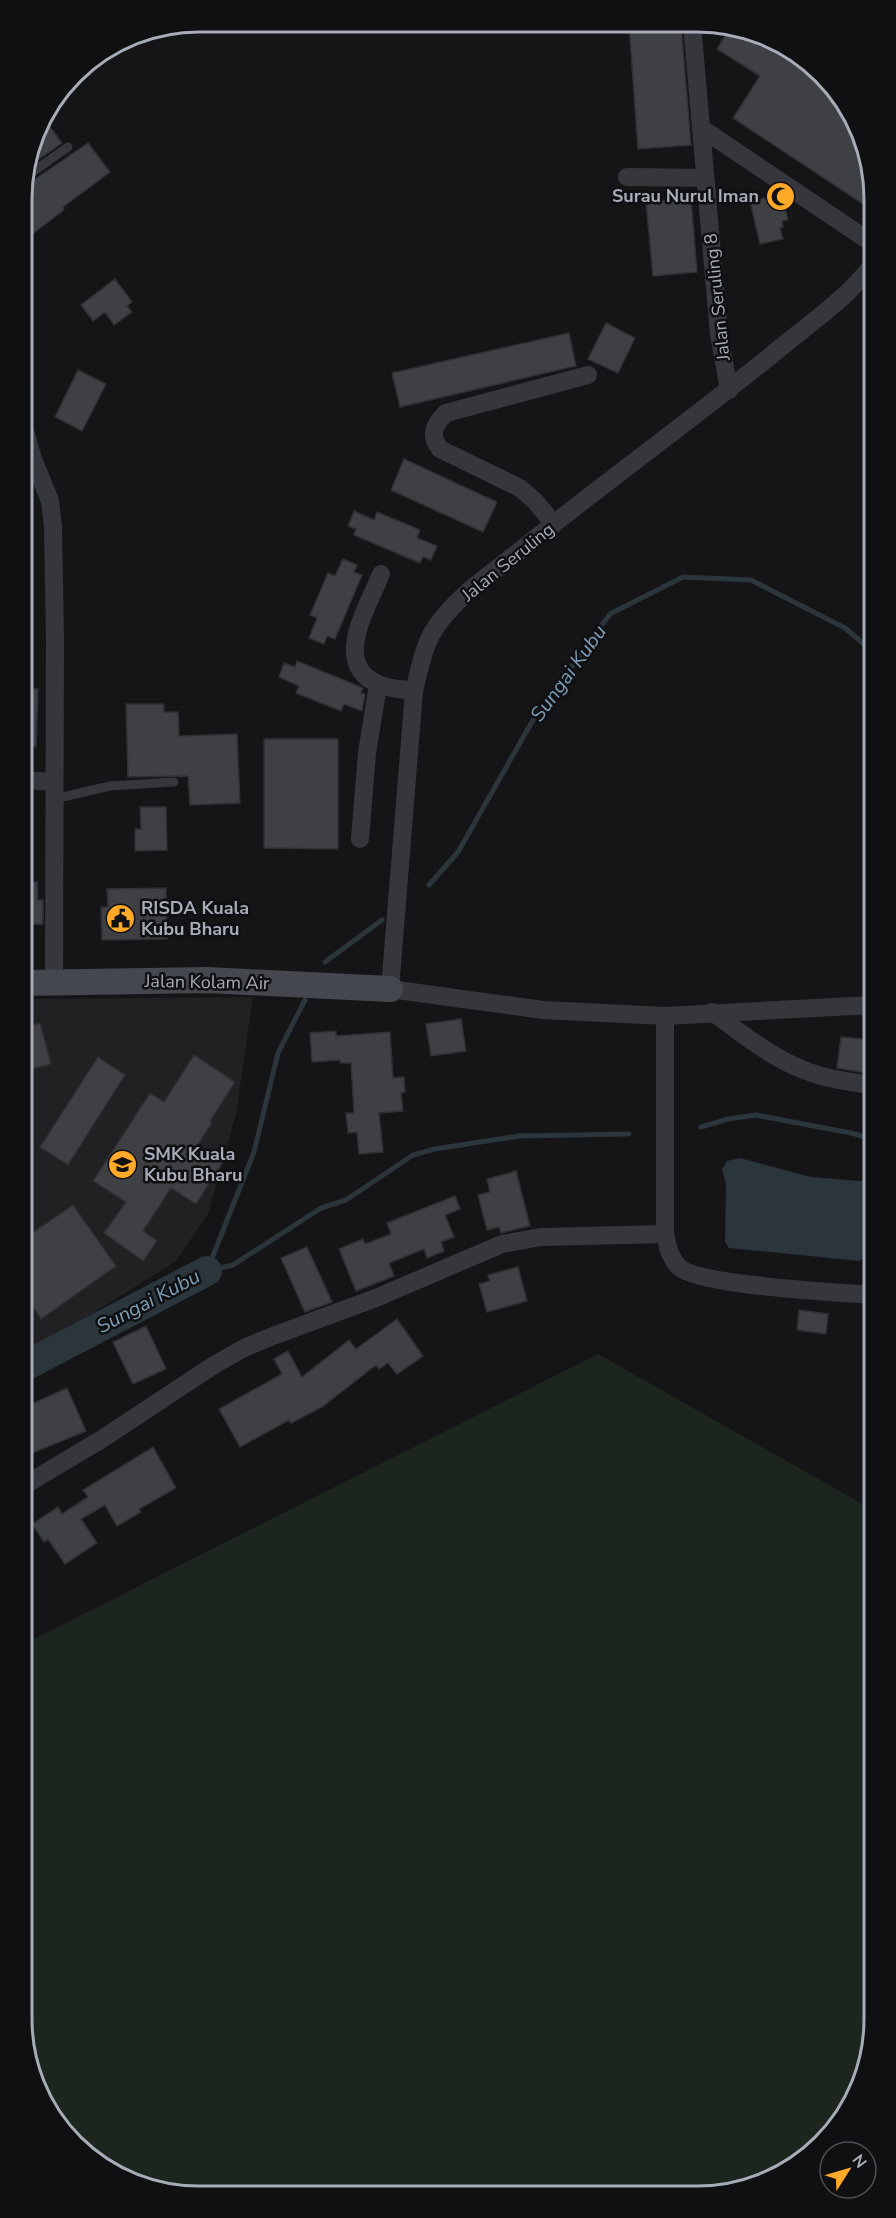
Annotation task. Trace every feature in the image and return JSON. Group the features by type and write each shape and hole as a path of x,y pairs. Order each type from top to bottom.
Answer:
{"street":[{"name":"Jalan Seruling 8","path":"694,31 720,334 729,390"},
{"path":"701,128 864,238"},
{"path":"627,177 705,178"},
{"name":"Jalan Seruling","path":"390,989 414,691 425,645 437,626 481,583 729,390 842,297 864,274"},
{"path":"554,524 535,501 520,488 440,449 434,442 434,430 437,421 446,413 588,375"},
{"path":"32,469 50,501 53,527 54,982"},
{"path":"381,574 355,638 353,654 357,666 378,684 414,691"},
{"path":"360,839 367,753 378,684"},
{"path":"32,783 54,790"},
{"name":"Jalan Kolam Air","path":"32,983 207,980 390,989"},
{"path":"390,989 543,1010 664,1016 864,1005"},
{"path":"711,1012 758,1044 810,1073 864,1084"},
{"path":"664,1016 665,1234 669,1256 680,1268 694,1276 734,1283 864,1294"},
{"path":"31,1481 244,1348 376,1298 502,1244 541,1237 665,1234"}],"lane":[{"path":"34,171 68,147"},
{"path":"54,790 174,782"}],"shaded area":[{"name":"SMK Kuala Kubu Bharu","path":"253,997 236,1114 208,1214 175,1262 80,1321 31,1348 32,999"},
{"path":"740,1158 811,1177 864,1181 864,1258 859,1261 729,1248 725,1242 726,1184 722,1169 727,1161"},
{"path":"598,1354 864,1505 864,2031 856,2073 842,2103 816,2138 781,2164 741,2181 698,2186 187,2186 166,2183 145,2178 124,2169 80,2138 54,2103 44,2084 37,2063 31,2020 31,1640"}],"building":[{"path":"630,31 682,31 691,145 638,149"},
{"path":"726,34 751,40 781,54 816,80 842,115 852,134 863,176 864,205 733,118 760,76 717,49"},
{"path":"49,125 62,143 36,161"},
{"path":"88,143 110,172 63,207 64,210 32,234 33,181"},
{"path":"780,195 788,220 782,221 783,227 780,228 783,239 760,244 750,201"},
{"path":"691,198 697,272 653,276 646,202"},
{"path":"115,279 132,302 127,306 132,312 114,325 105,312 93,321 81,305"},
{"path":"606,323 635,338 618,373 588,359"},
{"path":"569,333 576,366 400,407 392,373"},
{"path":"78,370 106,384 82,431 55,417"},
{"path":"404,459 497,502 483,532 391,490"},
{"path":"354,511 374,520 377,512 420,530 417,538 437,546 431,560 423,557 420,563 354,535 356,529 348,526"},
{"path":"343,559 357,565 354,572 362,575 335,639 327,636 324,644 309,638 317,618 310,615 328,573 335,576"},
{"path":"297,661 363,688 361,693 365,694 362,711 344,704 341,711 296,693 299,686 279,677 284,663 295,667"},
{"path":"32,689 38,689 36,747 32,747"},
{"path":"126,704 164,704 164,712 178,712 179,736 237,734 240,803 190,805 188,776 128,777"},
{"path":"264,739 338,739 338,849 264,848"},
{"path":"140,807 166,807 167,850 135,851 135,829 141,829"},
{"path":"32,882 37,882 38,900 43,900 43,924 32,925"},
{"path":"166,888 167,939 102,940 101,907 108,907 107,889"},
{"path":"461,1019 466,1051 431,1056 426,1024"},
{"path":"40,1023 51,1064 32,1069 32,1026"},
{"path":"336,1031 336,1036 390,1032 393,1078 404,1077 405,1092 401,1093 403,1111 379,1113 383,1152 359,1154 357,1132 348,1133 346,1113 354,1113 351,1063 340,1063 340,1060 312,1062 310,1033"},
{"path":"841,1037 864,1039 864,1073 837,1068"},
{"path":"194,1055 235,1082 196,1147 222,1163 196,1204 171,1188 143,1231 157,1241 143,1261 104,1233 126,1202 93,1181 150,1093 164,1102"},
{"path":"98,1057 125,1075 68,1165 40,1147"},
{"path":"516,1171 530,1226 501,1233 499,1227 487,1230 478,1195 490,1192 487,1179"},
{"path":"455,1196 460,1209 445,1215 454,1237 441,1242 444,1251 427,1258 424,1249 389,1263 394,1276 356,1291 339,1249 363,1239 365,1244 391,1234 387,1223"},
{"path":"73,1205 116,1266 41,1319 31,1305 31,1234"},
{"path":"307,1247 332,1302 305,1312 281,1258"},
{"path":"518,1267 527,1301 487,1312 479,1284 490,1281 488,1275"},
{"path":"799,1310 828,1314 826,1334 797,1330"},
{"path":"397,1319 423,1356 397,1374 388,1363 379,1369 376,1365 322,1407 291,1423 289,1420 240,1447 219,1409 282,1374 274,1359 288,1351 302,1377 349,1340 356,1349"},
{"path":"146,1326 166,1369 133,1384 113,1342"},
{"path":"67,1388 86,1431 31,1453 31,1404"},
{"path":"153,1447 176,1488 139,1509 141,1512 117,1526 105,1505 81,1519 97,1543 65,1564 48,1539 44,1542 32,1524 58,1507 62,1514 88,1497 83,1490"}],"waterway":[{"name":"Sungai Kubu","path":"429,885 458,852 533,720 610,614 683,577 751,580 845,628 864,644"},
{"name":"Sungai Kubu","path":"325,962 382,920"},
{"name":"Sungai Kubu","path":"207,1271 254,1152 278,1053 305,1000"},
{"path":"701,1127 728,1119 756,1115 864,1137"},
{"path":"207,1271 233,1265 321,1208 346,1200 413,1155 435,1149 519,1136 629,1134"},
{"name":"Sungai Kubu","path":"31,1363 207,1271"}],"place":[{"name":"Surau Nurul Iman","path":"780,196"},
{"name":"RISDA Kuala Kubu Bharu","path":"120,918"},
{"name":"SMK Kuala Kubu Bharu","path":"123,1164"}]}
